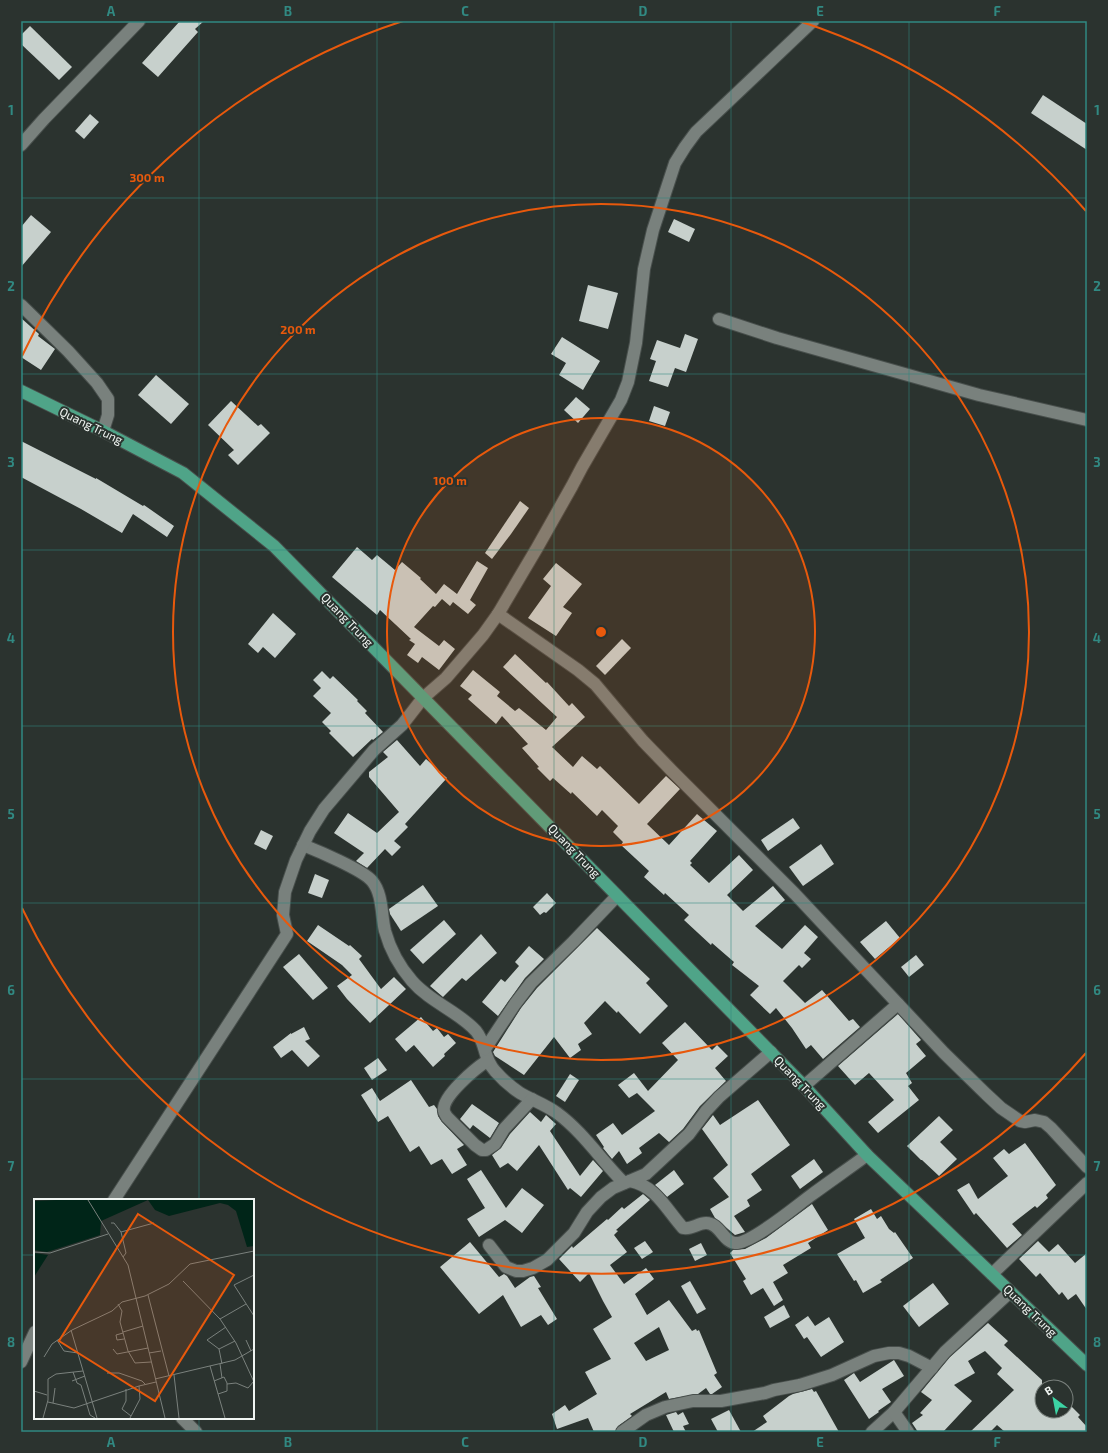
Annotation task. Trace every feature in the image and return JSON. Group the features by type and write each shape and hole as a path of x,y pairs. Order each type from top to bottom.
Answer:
{"main road":[{"name":"Quang Trung","path":"21,391 103,431 183,473 274,546 771,1052 867,1155 1087,1365"}],"street":[{"path":"21,145 44,119 139,21"},
{"path":"115,1199 287,934 283,915 285,892 294,865 310,831 328,804 374,750 402,725 423,698 446,678 483,635 498,614 572,486 591,450 612,416 628,382 637,337 644,269 653,230 675,163 696,132 814,21"},
{"path":"21,306 68,351 97,383 108,399 108,415 103,431"},
{"path":"719,319 777,338 979,395 1087,420"},
{"path":"498,614 578,670 595,684 653,751 795,894 944,1053 1001,1108 1020,1121 1025,1122 1035,1120 1044,1122 1087,1167"},
{"path":"303,844 364,874 373,882 378,892 385,931 392,950 399,963 413,982 426,994 476,1031 486,1055 496,1072 511,1086 556,1112 569,1123 627,1182 637,1182 649,1188 683,1228 706,1223 712,1224 715,1225 728,1240 734,1243 741,1242 769,1227 867,1155"},
{"path":"532,1099 504,1129 495,1144 486,1150 482,1150 475,1146 446,1116 444,1110 448,1097 486,1055 515,1004 531,983 574,942 617,896"},
{"path":"804,1086 898,1004"},
{"path":"489,1244 506,1267 516,1271 534,1268 547,1260 574,1233 601,1196 613,1188 646,1174 689,1134 706,1111 719,1098 771,1052"},
{"path":"992,1274 1087,1183"},
{"path":"872,1432 894,1412 946,1352 1010,1292"},
{"path":"21,1362 34,1334"},
{"path":"622,1432 646,1415 665,1407 693,1401 721,1401 800,1385 832,1375 874,1356 899,1353 909,1356 932,1368"},
{"path":"894,1412 908,1432"},
{"path":"183,1419 196,1432"}],"building":[{"path":"180,21 204,21 195,29 198,32 158,77 142,63"},
{"path":"30,26 72,67 59,80 21,44 21,35"},
{"path":"1043,95 1087,124 1087,150 1031,113"},
{"path":"90,114 99,122 84,139 75,131"},
{"path":"31,215 51,232 21,267 21,227"},
{"path":"674,219 695,229 689,242 668,232"},
{"path":"588,285 618,293 608,329 579,321"},
{"path":"21,318 39,334 38,336 55,349 41,370 21,357"},
{"path":"685,334 698,339 686,372 675,368 668,387 649,381 656,361 650,359 657,340 680,348"},
{"path":"562,337 600,361 583,390 559,375 566,363 551,354"},
{"path":"156,375 189,404 171,424 138,395"},
{"path":"576,397 590,409 578,423 564,410"},
{"path":"231,401 258,426 261,424 270,433 238,465 228,455 234,450 208,425"},
{"path":"654,406 670,412 665,426 649,421"},
{"path":"21,441 96,478 143,506 144,505 174,526 167,537 133,514 122,533 21,477"},
{"path":"520,501 529,508 492,559 485,553"},
{"path":"357,547 372,560 377,555 395,570 402,562 421,578 420,579 436,594 444,584 457,594 477,561 488,568 470,600 476,605 468,614 453,602 450,606 442,599 435,607 433,606 414,627 439,646 444,640 455,649 439,670 422,657 418,663 407,655 415,644 409,640 411,639 380,610 377,615 332,577"},
{"path":"556,563 582,584 563,607 572,613 556,636 528,618 551,586 543,579"},
{"path":"273,613 296,634 275,658 263,647 258,653 248,644"},
{"path":"622,639 631,648 605,675 596,666"},
{"path":"515,654 546,683 547,682 569,706 572,703 585,717 552,747 573,767 582,756 597,769 600,766 639,804 666,776 680,789 647,824 669,845 697,814 717,831 690,861 692,863 690,865 709,883 739,855 753,870 727,895 743,911 773,886 785,900 755,926 782,949 805,925 818,937 804,953 811,959 802,968 799,965 783,981 805,1003 822,990 849,1021 853,1019 860,1027 823,1059 811,1045 806,1049 776,1008 770,1014 750,995 759,986 732,965 734,962 712,943 711,945 684,920 689,915 665,893 664,895 644,877 649,871 621,845 623,842 613,832 618,826 602,810 597,816 572,792 571,794 553,778 550,781 537,768 539,767 522,748 528,744 502,716 496,724 468,699 472,695 460,686 473,670 500,692 497,696 515,711 519,708 546,730 557,717 503,667"},
{"path":"322,671 330,679 333,676 358,700 357,701 367,711 365,713 383,732 373,740 372,739 353,757 329,733 331,731 322,722 331,713 313,696 321,688 313,680"},
{"path":"397,740 420,766 426,759 447,778 405,824 408,827 394,841 401,847 392,856 385,849 367,868 356,861 364,853 334,833 348,813 377,833 399,812 369,777 369,772 388,757 383,752"},
{"path":"793,818 800,828 768,851 761,840"},
{"path":"261,830 273,836 266,850 254,844"},
{"path":"821,844 834,864 803,886 789,867"},
{"path":"315,874 329,880 322,898 308,893"},
{"path":"423,885 438,906 401,931 390,914 389,909"},
{"path":"547,893 556,903 546,913 544,912 540,915 533,907"},
{"path":"444,920 456,934 423,964 410,950"},
{"path":"886,921 900,938 875,959 860,942"},
{"path":"318,925 349,946 350,945 362,956 359,959 381,989 394,977 406,989 370,1023 337,986 352,975 342,965 307,941"},
{"path":"597,928 650,979 646,983 668,1006 640,1034 618,1011 617,1013 605,1001 584,1023 592,1034 578,1044 581,1050 570,1058 554,1037 524,1075 495,1056 493,1052 521,1008 537,988"},
{"path":"481,934 497,953 466,981 462,978 443,997 430,986"},
{"path":"529,946 544,959 525,978 498,1016 482,1002 501,979 505,982 519,966 515,962"},
{"path":"299,954 328,988 313,1000 283,967"},
{"path":"916,955 924,965 909,977 901,967"},
{"path":"898,1014 921,1040 916,1044 926,1056 906,1073 912,1083 908,1086 919,1100 878,1133 868,1122 894,1100 869,1073 855,1085 838,1066"},
{"path":"421,1017 433,1031 437,1028 444,1037 448,1034 456,1043 433,1067 414,1045 406,1052 395,1039"},
{"path":"685,1022 712,1050 717,1045 728,1056 715,1068 726,1081 700,1106 683,1129 669,1142 659,1133 639,1148 642,1153 627,1164 619,1151 612,1159 603,1148 604,1147 596,1135 613,1123 622,1135 655,1111 637,1093 629,1098 618,1085 634,1073 648,1091 678,1060 662,1043"},
{"path":"304,1027 310,1039 305,1041 320,1056 308,1067 292,1050 281,1058 273,1047 291,1033"},
{"path":"378,1058 387,1070 372,1080 364,1068"},
{"path":"570,1074 579,1080 565,1102 556,1096"},
{"path":"411,1080 429,1107 434,1105 442,1122 464,1145 457,1149 467,1165 452,1174 442,1159 431,1165 419,1146 410,1152 388,1116 378,1122 361,1095 372,1088 380,1101"},
{"path":"758,1100 790,1145 751,1174 762,1190 747,1200 750,1206 734,1216 745,1232 735,1235 715,1218 710,1209 729,1197 713,1178 728,1165 702,1129 713,1115 720,1125"},
{"path":"472,1104 499,1123 490,1138 473,1125 470,1129 460,1119"},
{"path":"530,1112 541,1122 546,1115 556,1124 550,1131 580,1176 593,1160 603,1171 581,1197 570,1188 568,1190 539,1145 517,1171 508,1163 500,1168 492,1155 501,1148 510,1134"},
{"path":"939,1116 953,1130 940,1142 957,1159 939,1176 907,1146"},
{"path":"1025,1143 1056,1185 1046,1195 1048,1198 1037,1208 1035,1206 1012,1224 1022,1235 1007,1248 976,1213 974,1215 957,1190 969,1183 978,1199 1008,1176 993,1158 1004,1149 1009,1154"},
{"path":"814,1159 823,1172 800,1189 791,1176"},
{"path":"481,1170 506,1208 522,1188 544,1205 522,1233 505,1220 479,1237 467,1219 485,1208 467,1179"},
{"path":"674,1170 684,1184 667,1197 655,1185"},
{"path":"643,1194 650,1200 616,1230 618,1231 614,1235 627,1252 610,1265 624,1284 646,1268 654,1279 635,1294 647,1315 669,1300 692,1331 696,1329 697,1331 699,1330 717,1373 714,1375 722,1387 712,1394 710,1394 706,1388 698,1394 669,1399 666,1392 630,1414 632,1416 618,1426 615,1432 594,1432 588,1418 557,1429 552,1414 565,1405 569,1411 597,1394 585,1372 611,1359 593,1329 612,1317 589,1273 580,1282 559,1259 572,1246 573,1248 622,1207 624,1209","holes":["659,1327 669,1350 646,1361 634,1343"]},
{"path":"812,1204 828,1230 808,1243 811,1248 783,1265 788,1273 773,1282 783,1300 774,1306 763,1288 751,1295 743,1281 746,1279 730,1253 733,1250 745,1249 766,1238"},
{"path":"871,1209 877,1219 881,1216 889,1229 894,1233 895,1232 913,1258 880,1280 882,1282 863,1293 856,1280 854,1281 837,1254 865,1238 854,1219"},
{"path":"645,1241 653,1252 642,1259 634,1248"},
{"path":"1038,1241 1049,1252 1058,1244 1075,1263 1087,1253 1087,1310 1076,1294 1068,1300 1062,1292 1059,1295 1040,1273 1036,1277 1019,1259"},
{"path":"470,1242 499,1277 504,1274 507,1276 515,1288 530,1277 534,1276 541,1287 538,1288 557,1319 548,1325 541,1315 521,1327 503,1295 479,1314 440,1267"},
{"path":"701,1243 707,1255 695,1261 689,1249"},
{"path":"690,1281 706,1309 697,1314 681,1286"},
{"path":"933,1283 949,1304 919,1327 903,1306"},
{"path":"784,1305 790,1317 770,1328 764,1317"},
{"path":"808,1316 815,1326 829,1317 844,1342 821,1357 807,1337 804,1339 795,1325"},
{"path":"988,1323 1008,1341 1004,1345 1041,1379 1034,1379 1034,1419 1074,1419 1074,1409 1080,1415 1078,1417 1087,1427 1087,1432 1005,1432 997,1425 990,1432 970,1432 1014,1390 997,1374 1002,1368 985,1351 968,1361 975,1373 954,1385 972,1401 943,1432 918,1432 912,1423 923,1415 920,1413 932,1400 921,1392 950,1357"},
{"path":"894,1360 904,1376 882,1389 891,1402 869,1419 844,1380 854,1373 860,1382"},
{"path":"812,1389 814,1392 816,1391 839,1432 752,1432 767,1422 763,1416 789,1396"},
{"path":"729,1410 741,1432 718,1432 711,1419"},
{"path":"676,1412 678,1415 683,1412 689,1424 683,1426 686,1432 674,1432 666,1415"}]}
